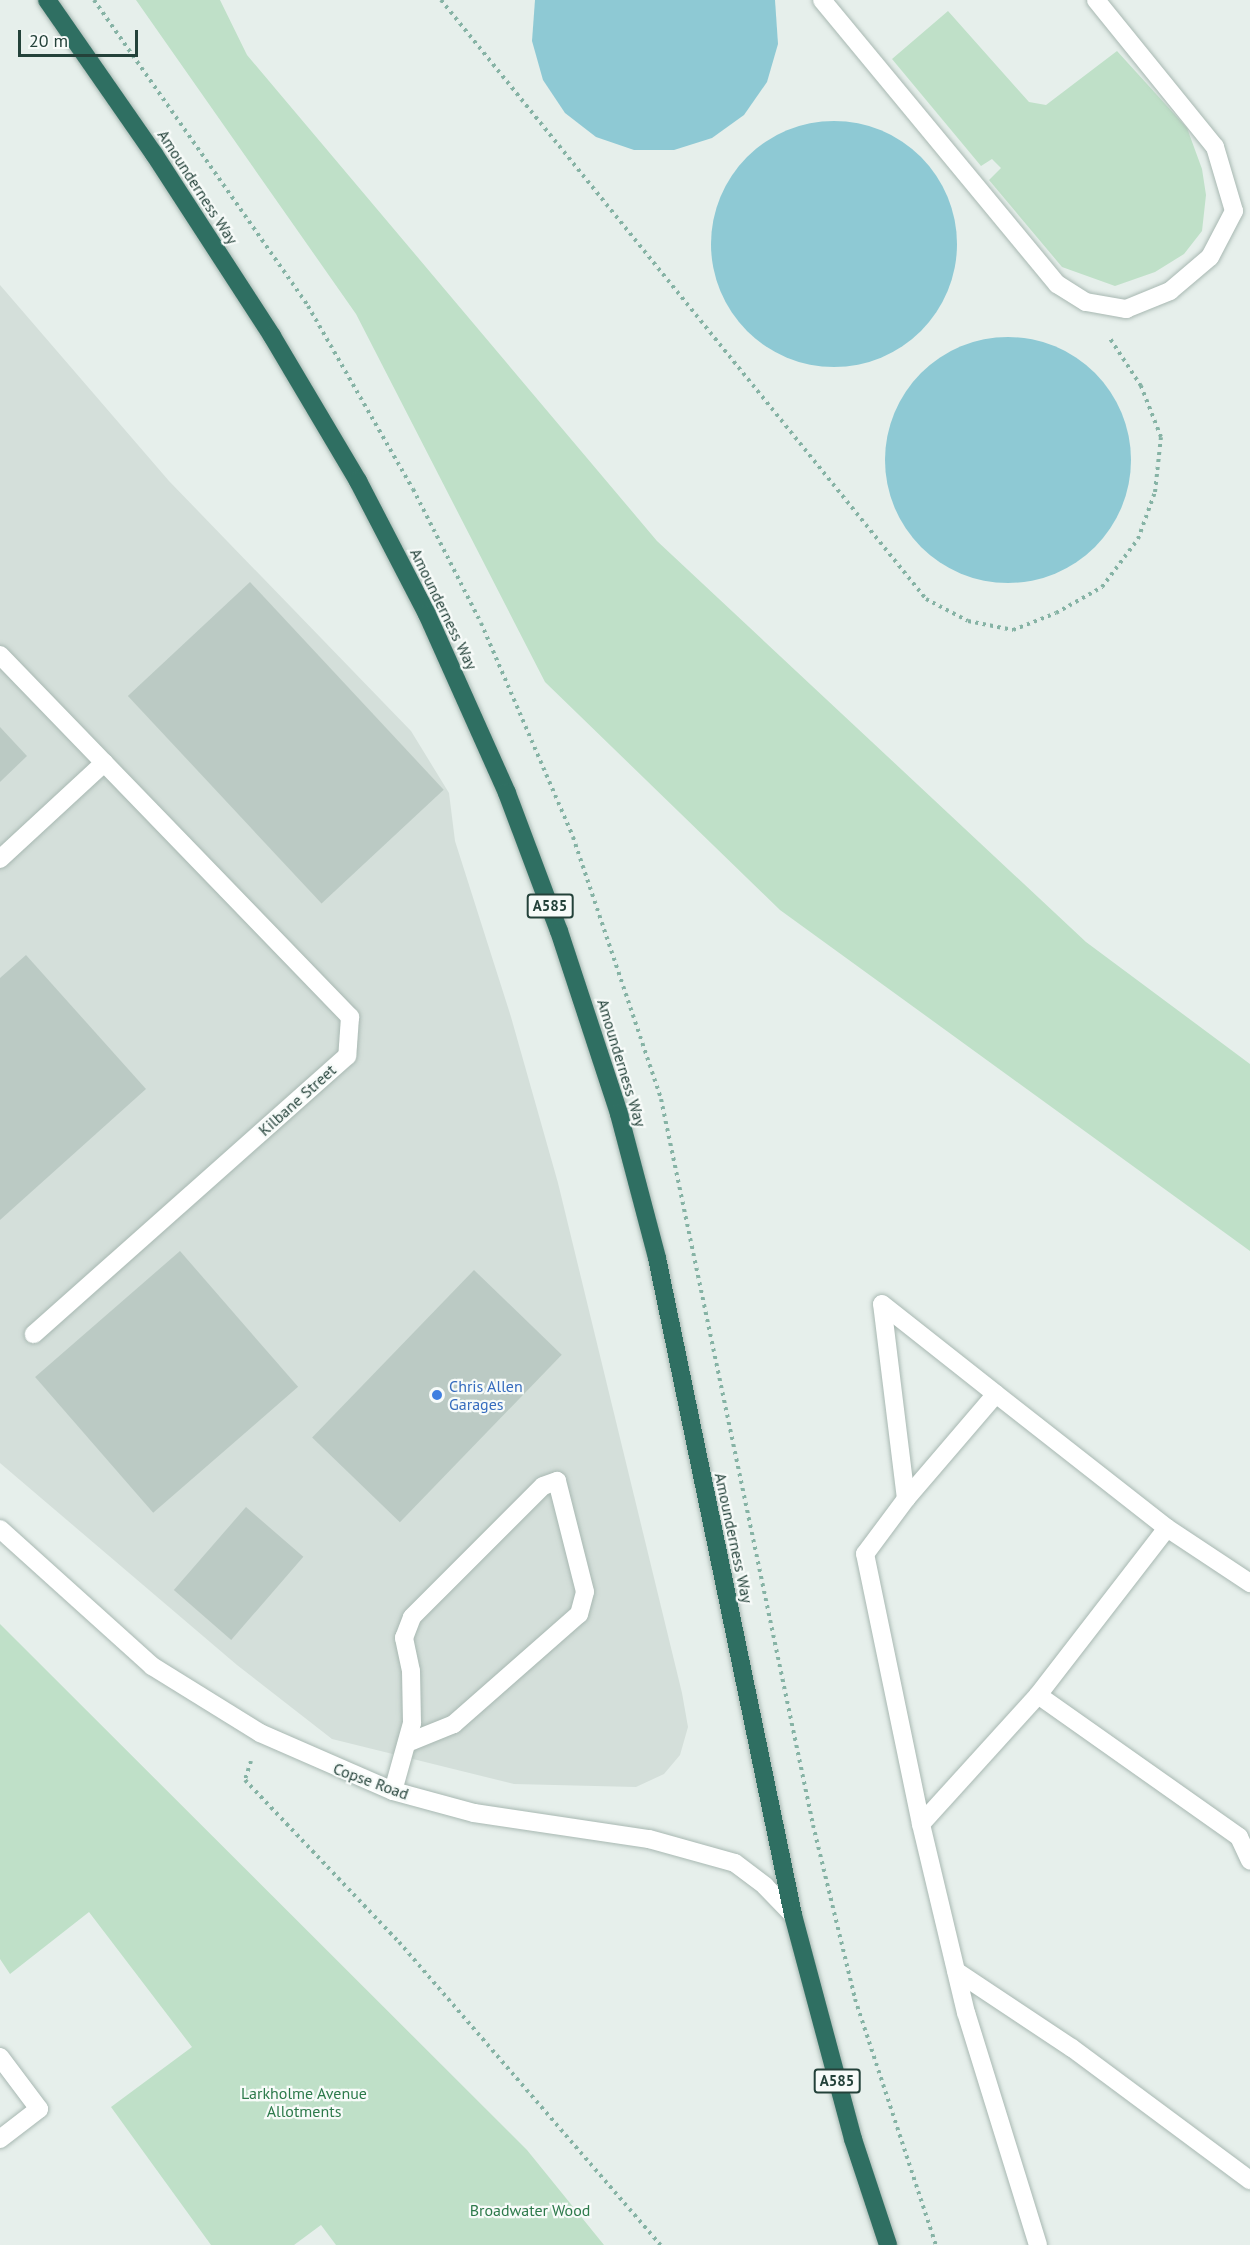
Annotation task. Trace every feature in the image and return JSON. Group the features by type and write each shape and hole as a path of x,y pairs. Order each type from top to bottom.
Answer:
{"highway":[{"name":"Amounderness Way","path":"47,0 154,154 272,336 358,481 427,614 507,793 559,931 615,1104 657,1258 793,1915 853,2139 888,2245"}],"street":[{"path":"822,0 1057,285 1086,302 1126,309 1170,291 1210,257 1234,211 1215,147 1096,0"},
{"name":"Kilbane Street","path":"0,655 350,1017 347,1056 34,1334"},
{"path":"0,859 104,763"},
{"path":"906,1499 882,1304 1167,1528 1250,1583"},
{"path":"996,1394 906,1499 865,1554 921,1824 956,1971 1038,2245"},
{"path":"393,1791 412,1723 412,1692 404,1638 412,1617 543,1486 557,1481 585,1592 579,1614 454,1724 407,1743"},
{"path":"921,1824 1038,1695 1167,1528"},
{"name":"Copse Road","path":"0,1529 152,1666 260,1733 393,1791 474,1813 649,1839 735,1863 765,1886 793,1915"},
{"path":"1038,1695 1239,1837 1250,1861"},
{"path":"956,1971 1072,2048 1250,2180"},
{"path":"0,2057 39,2109 0,2139"}],"path":[{"path":"441,0 926,599 968,621 1013,630 1056,613 1102,586 1138,539 1155,492 1161,437 1141,386 1086,302"},
{"path":"260,1733 245,1780 399,1942 661,2245"}],"shaded area":[{"path":"0,285 169,481 411,731 449,793 455,841 511,1017 558,1183 682,1693 688,1727 680,1755 664,1774 636,1787 514,1784 332,1739 237,1665 0,1463"}],"green space":[{"path":"136,0 220,0 247,55 657,541 1086,942 1250,1064 1250,1251 780,910 545,682 356,314"},
{"path":"948,11 1029,102 1046,105 1117,51 1187,128 1202,169 1206,195 1202,231 1184,254 1155,272 1115,286 1062,267 989,180 1001,168 992,159 981,166 892,59"},
{"name":"Larkholme Avenue Allotments","path":"0,1624 527,2150 604,2245 336,2245 321,2225 294,2245 211,2245 111,2107 192,2047 89,1912 10,1974 0,1959"}],"water":[{"path":"535,0 775,0 778,44 767,82 744,115 712,138 674,150 634,150 596,137 565,113 543,80 532,41"},
{"path":"834,121 858,124 881,131 902,142 921,157 936,176 947,197 954,220 957,244 954,268 947,291 936,312 921,331 902,346 881,357 858,364 834,367 810,364 787,357 766,346 747,331 732,312 721,291 714,268 711,244 714,220 721,197 732,176 747,157 766,142 787,131 810,124"},
{"path":"1008,337 1032,340 1055,347 1076,358 1095,373 1110,392 1121,413 1128,436 1131,460 1128,484 1121,507 1110,528 1095,547 1076,562 1055,573 1032,580 1008,583 984,580 961,573 940,562 921,547 906,528 895,507 888,484 885,460 888,436 895,413 906,392 921,373 940,358 961,347 984,340"}],"building":[{"path":"250,582 444,790 322,904 128,696"},
{"path":"0,727 27,756 0,782"},
{"path":"26,955 146,1089 0,1220 0,978"},
{"path":"180,1251 298,1387 153,1513 35,1377"},
{"name":"Chris Allen Garages","path":"474,1270 562,1355 400,1522 312,1438"},
{"path":"246,1507 303,1557 231,1640 174,1590"}],"place":[{"name":"Chris Allen Garages","path":"437,1395"}],"park label":[{"name":"Broadwater Wood","path":"530,2210"}]}
